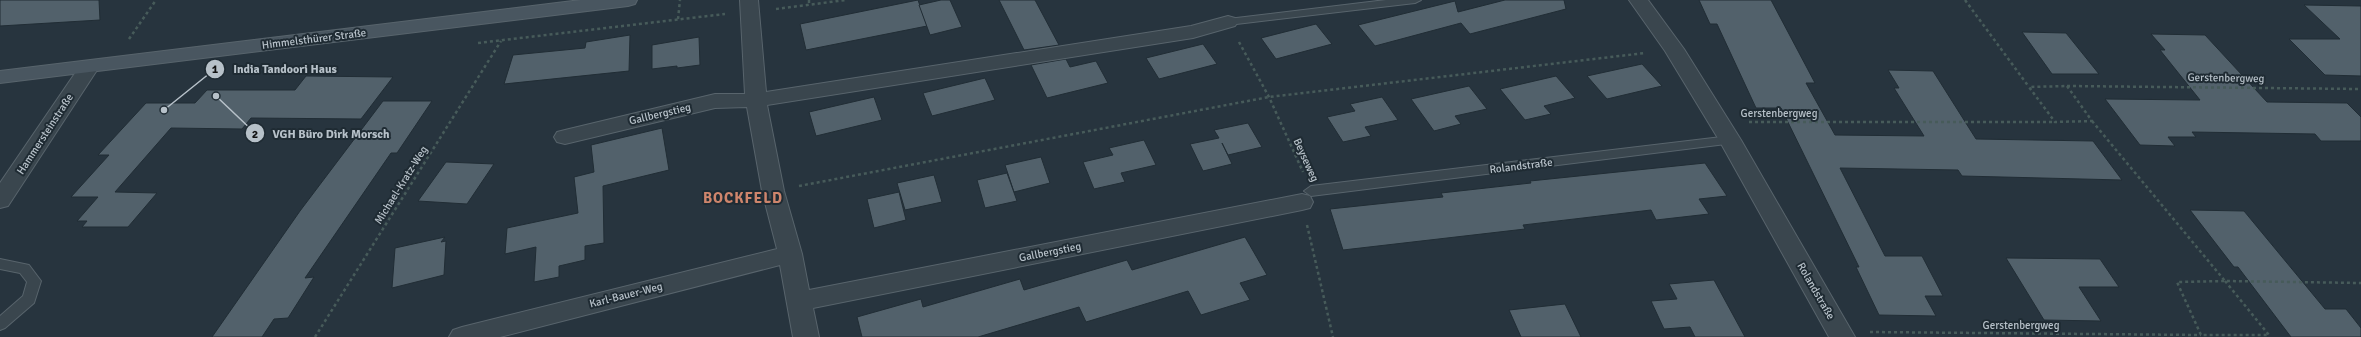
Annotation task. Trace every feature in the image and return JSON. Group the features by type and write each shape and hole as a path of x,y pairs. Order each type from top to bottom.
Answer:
{"street":[{"name":"Himmelsthürer Straße","path":"0,77 628,0"},
{"path":"749,0 756,100 773,191 790,254 806,337"},
{"name":"Rolandstraße","path":"1638,0 1674,49 1730,140 1841,335"},
{"name":"Gallbergstieg","path":"565,137 715,101 756,100 1193,32 1228,22"},
{"name":"Hammersteinstraße","path":"0,200 89,67"},
{"name":"Gallbergstieg","path":"799,301 1307,196"},
{"name":"Karl-Bauer-Weg","path":"462,337 790,254"}],"lane":[{"path":"1228,22 1415,0"},
{"name":"Rolandstraße","path":"1307,196 1730,140"},
{"path":"0,264 24,269 34,281 29,299 0,324"}],"path":[{"path":"126,43 156,0"},
{"path":"678,19 680,0"},
{"path":"808,0 809,5"},
{"path":"1965,0 2055,122"},
{"name":"Beyseweg","path":"1228,22 1269,97 1307,196 1333,337"},
{"name":"Michael-Kratz-Weg","path":"315,337 501,41"},
{"path":"773,191 1269,97 1674,49"},
{"name":"Gerstenbergweg","path":"2067,86 2092,121 2269,336"},
{"name":"Gerstenbergweg","path":"2029,87 2067,86 2361,89"},
{"name":"Gerstenbergweg","path":"1719,122 2092,121"},
{"path":"2201,335 2176,282 2225,281 2361,284"},
{"name":"Gerstenbergweg","path":"1841,335 2269,336"}],"building":[{"path":"0,0 99,0 100,20 0,26"},
{"path":"918,0 927,26 806,50 800,24"},
{"path":"941,0 950,0 962,27 930,35 919,5"},
{"path":"999,0 1035,0 1059,45 1024,50"},
{"path":"1505,0 1564,0 1566,9 1470,34 1461,23 1375,46 1358,25 1455,1 1458,12"},
{"path":"1699,0 1771,0 1815,83 1806,83 1835,135 1924,136 1894,88 1899,88 1888,70 1933,71 1976,139 2093,141 2122,180 1962,176 1958,170 1840,168 1885,256 1922,256 1943,296 1925,296 1936,316 1879,315 1856,267 1859,267 1781,108 1756,108 1717,24 1710,24"},
{"path":"2304,5 2361,6 2361,76 2325,75 2289,39 2340,39"},
{"path":"1316,24 1332,44 1276,59 1261,38"},
{"path":"2022,32 2066,33 2099,74 2052,74"},
{"path":"2151,34 2205,35 2267,102 2347,103 2361,117 2361,141 2321,141 2315,134 2192,132 2196,137 2168,137 2175,146 2140,145 2105,99 2200,100 2160,50 2165,50"},
{"path":"630,35 629,71 504,84 513,55 585,48 586,42"},
{"path":"699,37 700,65 652,69 652,45"},
{"path":"1203,44 1217,64 1159,79 1146,58"},
{"path":"1066,59 1070,67 1096,61 1108,83 1047,98 1031,65"},
{"path":"1642,64 1662,86 1607,99 1587,76"},
{"path":"306,76 393,77 361,119 251,118 242,129 171,128 115,192 157,193 128,227 82,227 87,221 77,221 98,197 71,197 109,155 98,155 146,103 195,103 207,90 295,90"},
{"path":"1556,76 1575,98 1544,106 1551,114 1525,120 1500,89"},
{"path":"985,78 995,100 932,116 923,93"},
{"path":"1469,86 1487,109 1455,116 1461,124 1434,131 1411,99"},
{"path":"874,97 882,120 816,136 809,112"},
{"path":"1382,97 1398,120 1365,127 1371,136 1343,142 1327,117 1355,111 1350,104"},
{"path":"383,101 432,101 397,153 391,153 305,278 314,277 288,318 274,319 262,337 212,337 300,211"},
{"path":"1248,123 1262,147 1228,155 1222,143 1232,164 1203,171 1190,144 1219,138 1214,130"},
{"path":"662,128 669,170 603,186 604,243 585,246 585,260 559,266 559,277 534,282 536,247 505,254 507,228 578,213 574,177 594,172 591,145"},
{"path":"1144,140 1156,165 1121,173 1125,182 1094,189 1083,162 1113,155 1109,148"},
{"path":"1041,157 1050,183 1014,192 1005,165"},
{"path":"446,162 494,164 467,204 418,201"},
{"path":"1705,163 1727,196 1699,199 1709,214 1656,220 1651,210 1523,225 1525,229 1343,250 1330,209 1443,197 1441,193 1531,183 1530,181"},
{"path":"1007,173 1017,201 985,208 977,180"},
{"path":"934,175 942,202 905,210 897,183"},
{"path":"899,192 906,220 874,228 867,199"},
{"path":"2190,210 2244,211 2325,309 2346,309 2361,328 2361,337 2291,337 2238,267 2234,267"},
{"path":"445,237 441,242 446,241 444,275 392,288 395,248"},
{"path":"1245,237 1267,275 1240,283 1250,300 1201,315 1188,291 1086,322 1079,307 978,337 862,337 857,317 921,299 923,307 1020,279 1024,290 1127,260 1132,270"},
{"path":"2006,258 2100,259 2119,287 2079,287 2101,321 2044,320"},
{"path":"1714,280 1745,337 1695,337 1690,327 1664,329 1651,301 1677,299 1669,284"},
{"path":"1565,304 1581,337 1521,337 1509,310"}],"place":[{"name":"VGH Büro Dirk Morsch","path":"216,96"},
{"name":"India Tandoori Haus","path":"164,110"}],"district":[{"name":"BOCKFELD","path":"743,198"}]}
